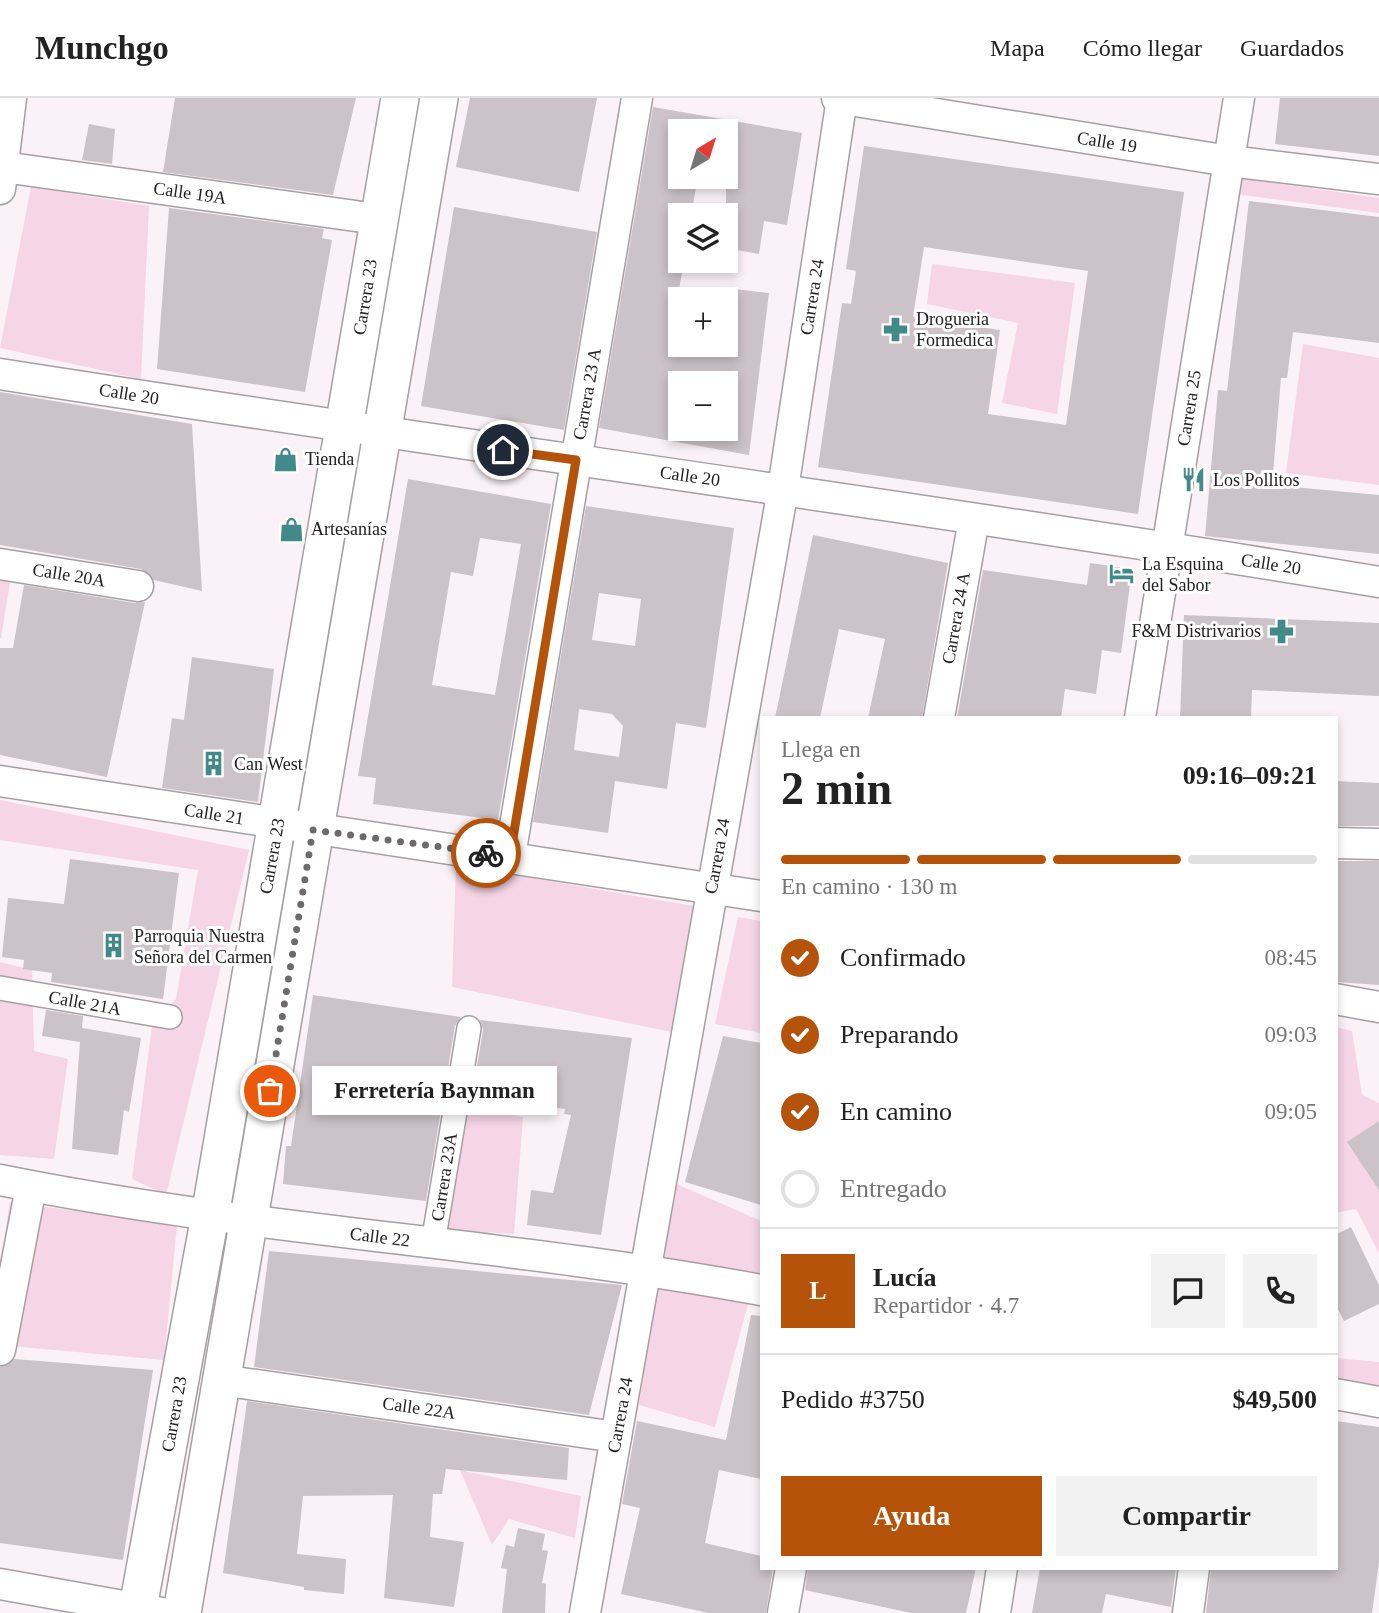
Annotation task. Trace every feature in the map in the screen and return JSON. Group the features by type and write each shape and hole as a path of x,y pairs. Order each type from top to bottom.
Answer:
{"street":[{"path":"1,178 11,98"},
{"name":"Carrera 23","path":"146,1612 377,219 400,98"},
{"name":"Carrera 23","path":"182,1613 380,433 439,98"},
{"name":"Carrera 23 A","path":"510,856 637,98"},
{"name":"Calle 19","path":"836,98 1229,161 1379,179"},
{"name":"Carrera 24","path":"585,1613 783,489 842,98"},
{"name":"Carrera 25","path":"1140,716 1239,98"},
{"name":"Calle 19A","path":"1,178 377,219"},
{"name":"Calle 20","path":"0,374 344,428 783,489 1379,582"},
{"name":"Carrera 24 A","path":"939,716 974,519"},
{"name":"Calle 20A","path":"0,564 138,586"},
{"name":"Calle 21","path":"0,781 760,896"},
{"path":"1338,843 1379,844"},
{"name":"Calle 21A","path":"0,988 170,1017"},
{"path":"1338,1000 1379,1007"},
{"name":"Carrera 23A","path":"433,1243 469,1028"},
{"name":"Calle 22","path":"0,1180 248,1222 645,1268 760,1290"},
{"path":"0,1350 32,1187"},
{"name":"Calle 22A","path":"221,1380 616,1437"},
{"path":"1338,1395 1379,1402"},
{"path":"783,1613 791,1570"},
{"path":"995,1613 1002,1570"},
{"path":"1188,1613 1194,1570"},
{"path":"0,1584 146,1612"}],"shaded area":[{"path":"1227,176 1379,198 1379,213 1228,193"},
{"path":"31,187 149,206 141,379 0,348"},
{"path":"932,264 1075,283 1057,414 1002,403 1018,323 927,304"},
{"path":"1303,344 1379,358 1379,485 1286,473"},
{"path":"0,566 12,570 1,638 0,638"},
{"path":"0,800 249,850 166,1195 132,1179 152,1026 176,999 198,870 0,840"},
{"path":"456,865 694,906 672,1032 452,987"},
{"path":"738,917 760,921 760,1033 715,1024"},
{"path":"0,962 32,970 34,1051 68,1059 54,1159 0,1155"},
{"path":"1338,1028 1352,1031 1362,1095 1379,1103 1379,1253 1356,1209 1338,1212"},
{"path":"465,1106 523,1117 514,1234 438,1229"},
{"path":"672,1182 760,1221 760,1278 661,1263"},
{"path":"10,1202 177,1225 164,1360 0,1345 0,1265"},
{"path":"657,1285 749,1300 715,1427 639,1405"},
{"path":"1338,1358 1379,1362 1379,1388 1338,1379"},
{"path":"460,1470 581,1496 575,1538 509,1519 492,1545"}],"building":[{"path":"175,98 356,98 333,195 163,172"},
{"path":"470,98 597,98 579,192 456,167"},
{"path":"1280,98 1379,98 1379,156 1275,144"},
{"path":"653,107 722,119 668,119 668,189 696,189 693,203 668,203 668,273 682,273 680,287 668,287 668,357 738,357 738,289 769,293 749,455 671,441 738,441 738,371 668,371 668,440 599,428"},
{"path":"738,122 802,133 787,225 764,221 759,254 738,250 738,203 726,203 726,189 738,189"},
{"path":"89,124 115,129 112,164 82,160"},
{"path":"864,146 1184,192 1138,514 818,467 842,303 851,304 856,271 846,269","holes":["924,247 1088,271 1066,425 988,414 1000,330 913,317"]},
{"path":"1249,201 1379,217 1379,343 1293,332 1287,378 1281,378 1272,485 1379,495 1379,554 1205,536 1218,390 1227,391"},
{"path":"454,207 597,232 564,430 421,406"},
{"path":"169,208 324,229 322,238 332,240 305,392 157,369"},
{"path":"0,392 192,424 202,591 154,580 141,569 0,545"},
{"path":"408,479 551,504 498,820 373,804 376,778 358,776","holes":["480,538 521,544 495,695 432,685 451,572 473,576"]},
{"path":"586,506 734,528 706,728 676,723 667,789 615,781 608,833 533,822","holes":["599,593 641,599 635,646 592,640","579,709 612,714 623,726 619,757 574,750"]},
{"path":"813,535 948,563 922,716 868,716 885,639 839,629 820,716 775,716"},
{"path":"1090,563 1132,569 1121,653 1102,650 1096,694 1065,689 1061,716 957,716 983,570 1087,585"},
{"path":"24,585 135,603 145,602 107,777 0,755 0,648 13,648"},
{"path":"1184,615 1379,623 1379,696 1252,690 1251,716 1180,716"},
{"path":"192,657 274,669 258,802 162,788 172,718 184,720"},
{"path":"1338,781 1379,783 1379,826 1338,826"},
{"name":"Parroquia Nuestra Señora del Carmen","path":"70,859 179,873 163,999 51,982 52,973 23,969 24,960 2,957 8,898 64,904"},
{"path":"1338,861 1379,861 1379,985 1338,982"},
{"path":"313,995 461,1017 455,1026 426,1201 283,1184 286,1146 291,1146"},
{"path":"46,1010 83,1016 82,1028 141,1038 129,1112 124,1110 118,1155 72,1149 80,1042 42,1036"},
{"path":"480,1020 632,1038 601,1235 527,1225 531,1190 553,1193 571,1115 564,1114 565,1109 472,1096 483,1030"},
{"path":"723,1036 760,1043 760,1205 685,1182"},
{"path":"1379,1121 1379,1190 1347,1142"},
{"path":"1351,1227 1379,1285 1379,1304 1344,1321 1338,1310 1338,1234"},
{"path":"269,1251 622,1285 589,1415 254,1367"},
{"path":"751,1315 760,1316 760,1479 719,1470 705,1543 760,1556 760,1570 773,1570 766,1613 709,1613 621,1594 640,1508 622,1504 637,1421 726,1440"},
{"path":"14,1359 153,1370 123,1560 0,1543 0,1367"},
{"path":"247,1401 569,1448 567,1480 446,1469 442,1494 433,1494 430,1537 464,1542 454,1607 384,1598 393,1495 303,1496 297,1554 346,1559 344,1594 304,1590 304,1587 223,1573"},
{"path":"1338,1421 1379,1427 1379,1562 1372,1613 1206,1613 1211,1570 1338,1570"},
{"path":"518,1528 545,1534 542,1550 548,1551 542,1583 546,1584 545,1613 502,1613 507,1569 501,1568 506,1545 514,1547"},
{"path":"808,1570 976,1570 966,1613 911,1613 805,1590"},
{"path":"1040,1570 1176,1570 1171,1607 1106,1594 1102,1613 1032,1613"}],"way so far":[{"path":"270,1091 313,830 486,853"}],"place":[{"name":"Drogueria Formedica","path":"896,329"},
{"name":"Tienda","path":"285,459"},
{"name":"Los Pollitos","path":"1193,480"},
{"name":"Artesanías","path":"291,529"},
{"name":"La Esquina del Sabor","path":"1122,574"},
{"name":"F&M Distrivarios","path":"1281,631"},
{"name":"Can West","path":"214,764"},
{"name":"Parroquia Nuestra Señora del Carmen","path":"114,946"},
{"name":"Ferretería Baynman","path":"270,1091"}],"route":[{"path":"486,853 510,856 576,460 503,450"}]}
